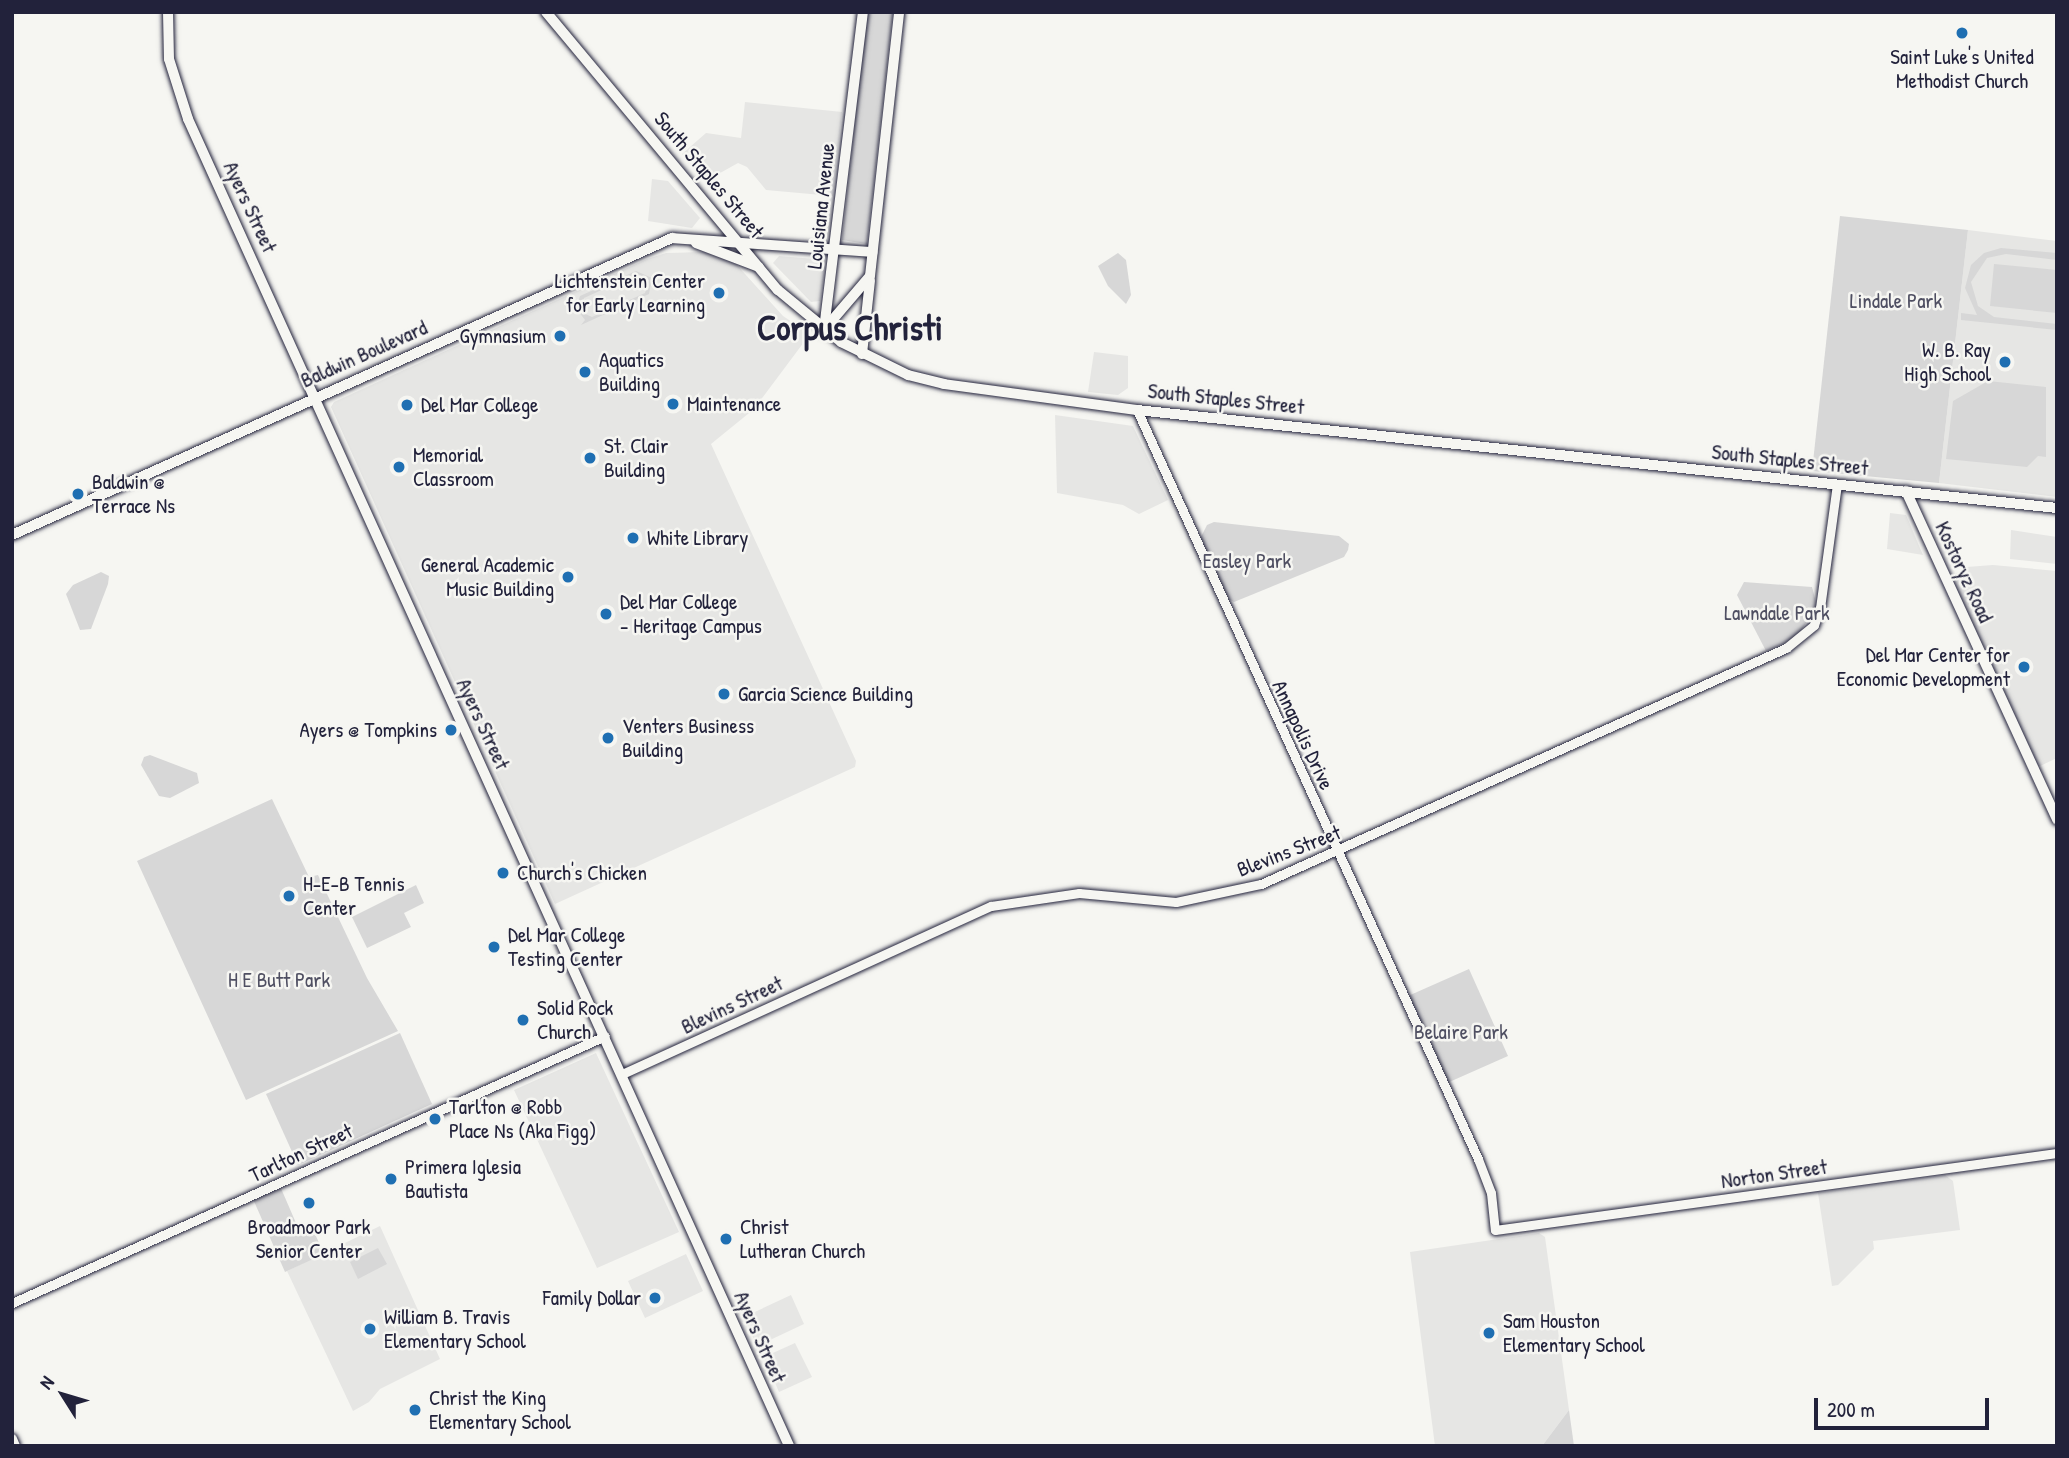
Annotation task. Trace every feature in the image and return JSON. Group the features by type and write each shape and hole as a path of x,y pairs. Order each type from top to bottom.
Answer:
{"main road":[{"name":"Ayers Street","path":"168,12 169,59 188,119 789,1446"},
{"name":"South Staples Street","path":"546,12 778,290 823,331 862,354 944,384 1137,410 2057,508"},
{"name":"Louisiana Avenue","path":"823,331 863,12"},
{"path":"862,354 900,12"},
{"name":"Baldwin Boulevard","path":"12,535 631,254 683,239 739,240 873,253"},
{"path":"683,239 760,267"},
{"path":"823,331 870,276"},
{"name":"Kostoryz Road","path":"1906,492 2057,820"},
{"path":"12,1439 15,1446"}],"street":[{"name":"Annapolis Drive","path":"1137,410 1478,1159 1491,1193 1496,1230"},
{"name":"Blevins Street","path":"622,1074 991,906 1080,892 1176,902 1261,884 1338,853 1692,693 1802,638 1820,608 1837,484"},
{"name":"Tarlton Street","path":"12,1303 605,1036"},
{"name":"Norton Street","path":"1496,1230 2057,1153"}],"shaded area":[{"path":"745,102 842,112 833,196 766,190 747,167 738,163 713,177 702,177 682,154 706,133 741,138"},
{"path":"652,179 668,181 700,218 692,228 648,221"},
{"name":"W. B. Ray High School","path":"1968,230 2057,241 2057,497 1939,483"},
{"name":"Del Mar College - Heritage Campus","path":"704,252 736,264 783,316 810,334 754,409 711,444 856,761 855,767 555,904 331,407 334,402 647,259 666,253"},
{"path":"779,256 815,259 825,268 820,301 811,302 773,263"},
{"path":"1094,352 1128,356 1128,388 1118,395 1088,392"},
{"path":"1055,415 1133,426 1168,500 1139,514 1123,505 1057,493"},
{"path":"1890,513 1906,515 1923,555 1887,549"},
{"path":"2011,530 2057,537 2057,564 2010,559"},
{"name":"Del Mar Center for Economic Development","path":"1993,565 2057,571 2057,758 2040,766 2035,766 1950,577 1967,567"},
{"path":"596,1053 679,1232 597,1268 514,1090"},
{"path":"1945,1175 1953,1181 1960,1230 1873,1241 1874,1249 1838,1285 1832,1286 1818,1193"},
{"name":"William B. Travis Elementary School","path":"380,1226 440,1359 380,1389 369,1402 353,1411 287,1271"},
{"name":"Sam Houston Elementary School","path":"1539,1233 1545,1237 1569,1410 1542,1446 1435,1446 1410,1252"},
{"path":"686,1254 703,1291 645,1318 628,1281"},
{"path":"791,1295 804,1324 757,1346 744,1317"},
{"path":"795,1343 812,1377 779,1392 764,1357"}],"green space":[{"path":"867,12 893,12 867,244 842,240"},
{"name":"Lindale Park","path":"1840,216 1968,230 1939,483 1812,471"},
{"path":"2001,248 2057,253 2057,260 2006,254 1987,258 1971,282 1978,306 1994,317 2057,324 2057,330 1961,320 1961,313 1977,315 1965,288 1971,265 1984,253"},
{"path":"1118,253 1126,260 1131,295 1126,304 1108,286 1098,266"},
{"path":"1994,264 2057,270 2057,313 1990,306"},
{"path":"636,271 652,278 649,294 581,325 585,320 576,308 580,296","holes":["637,274 649,280 645,293 592,317 581,312 584,298"]},
{"path":"1988,381 2046,387 2046,457 2038,456 2027,467 1946,459 1953,401"},
{"name":"Easley Park","path":"1214,522 1339,536 1349,544 1348,550 1344,557 1234,602 1228,599 1200,539 1207,525"},
{"path":"101,572 109,576 108,584 91,629 80,630 66,594 73,585"},
{"name":"Lawndale Park","path":"1744,582 1812,587 1817,606 1796,638 1766,651 1737,595"},
{"path":"150,755 197,773 199,783 170,798 159,796 141,765 144,757"},
{"name":"H E Butt Park","path":"272,799 309,877 318,875 367,978 398,1031 246,1100 137,861"},
{"path":"416,885 424,903 404,913 411,927 367,948 352,917"},
{"name":"Belaire Park","path":"1469,969 1508,1056 1447,1083 1408,996"},
{"path":"400,1033 432,1104 298,1165 266,1094"},
{"path":"280,1186 299,1230 311,1225 324,1254 285,1272 253,1199"},
{"path":"378,1248 387,1264 358,1279 350,1262"},
{"path":"1569,1410 1574,1446 1542,1446"}],"place":[{"name":"Saint Luke's United Methodist Church","path":"1962,33"},
{"name":"Lichtenstein Center for Early Learning","path":"719,293"},
{"name":"Gymnasium","path":"560,336"},
{"name":"W. B. Ray High School","path":"2005,362"},
{"name":"Aquatics Building","path":"585,372"},
{"name":"Maintenance","path":"673,404"},
{"name":"Del Mar College","path":"407,405"},
{"name":"St. Clair Building","path":"590,458"},
{"name":"Memorial Classroom","path":"399,467"},
{"name":"Baldwin @ Terrace Ns","path":"78,494"},
{"name":"White Library","path":"633,538"},
{"name":"General Academic Music Building","path":"568,577"},
{"name":"Del Mar College - Heritage Campus","path":"606,614"},
{"name":"Del Mar Center for Economic Development","path":"2024,667"},
{"name":"Garcia Science Building","path":"724,694"},
{"name":"Ayers @ Tompkins","path":"451,730"},
{"name":"Venters Business Building","path":"608,738"},
{"name":"Church's Chicken","path":"503,873"},
{"name":"H-E-B Tennis Center","path":"289,896"},
{"name":"Del Mar College Testing Center","path":"494,947"},
{"name":"Solid Rock Church","path":"523,1020"},
{"name":"Tarlton @ Robb Place Ns (Aka Figg)","path":"435,1119"},
{"name":"Primera Iglesia Bautista","path":"391,1179"},
{"name":"Broadmoor Park Senior Center","path":"309,1203"},
{"name":"Christ Lutheran Church","path":"726,1239"},
{"name":"Family Dollar","path":"655,1298"},
{"name":"William B. Travis Elementary School","path":"370,1329"},
{"name":"Sam Houston Elementary School","path":"1489,1333"},
{"name":"Christ the King Elementary School","path":"415,1410"}],"district":[{"name":"Corpus Christi","path":"850,328"}]}
